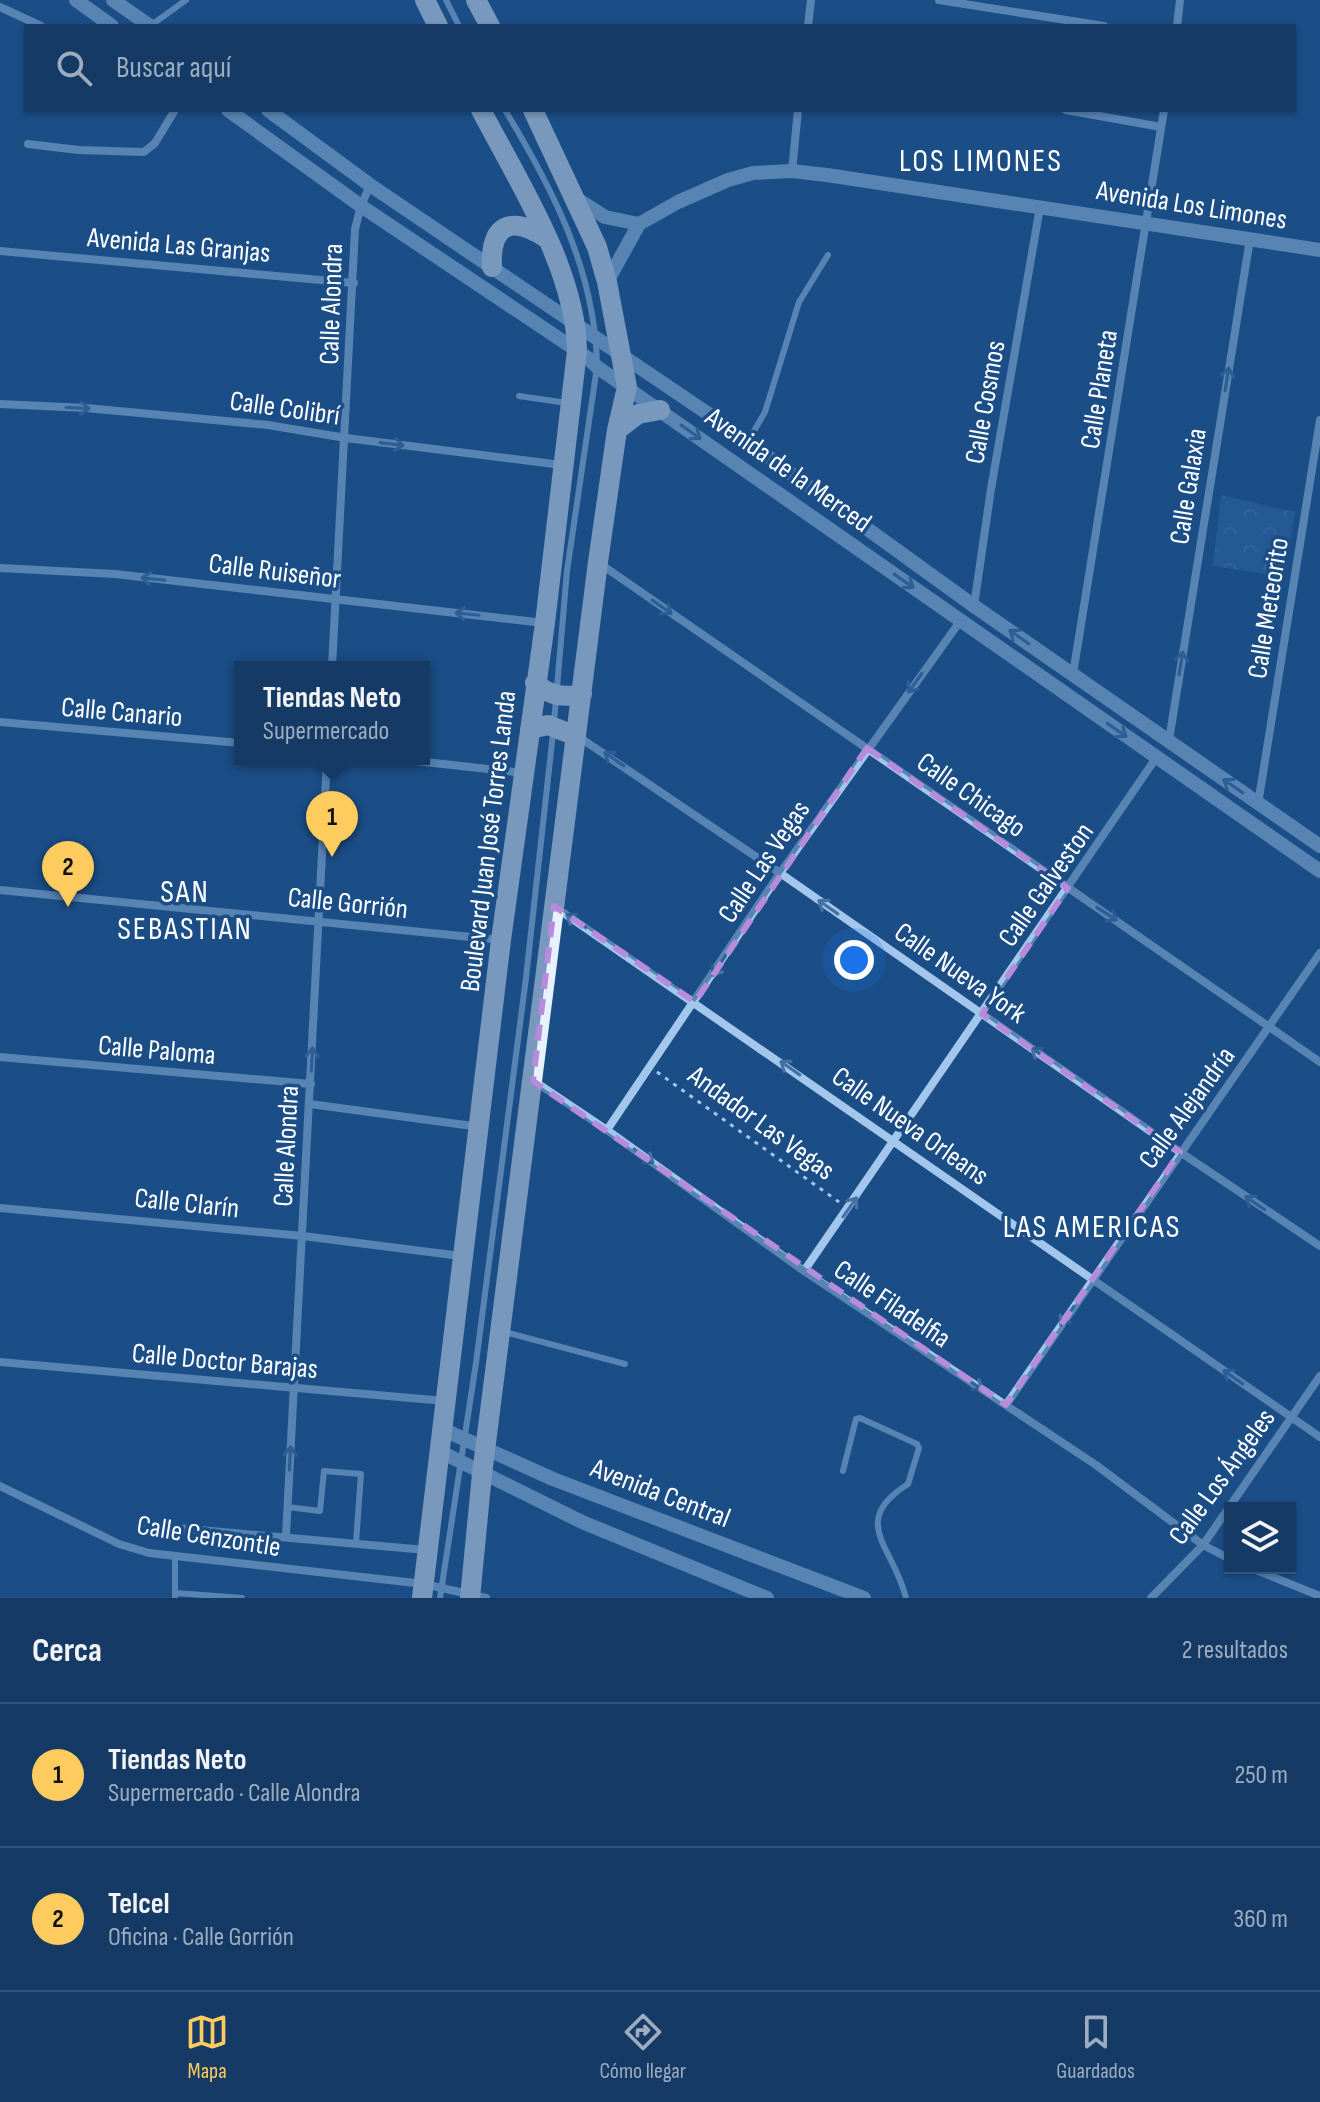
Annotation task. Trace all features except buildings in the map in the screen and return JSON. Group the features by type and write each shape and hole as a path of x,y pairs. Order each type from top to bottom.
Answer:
{"main road":[{"path":"425,0 437,24"},
{"path":"476,0 489,24"},
{"name":"Boulevard Juan José Torres Landa","path":"452,1594 427,1550 577,351 577,326 567,286 482,112"},
{"path":"452,1594 486,1451 598,562 617,430 627,387 607,282 597,247 534,112"},
{"path":"492,267 493,239 501,230 519,226 532,228 546,238"},
{"path":"617,430 638,414 660,410"},
{"path":"535,683 556,695 582,694"},
{"path":"530,729 541,725 554,726 576,736"}],"street":[{"path":"76,0 109,24"},
{"path":"113,0 147,24"},
{"path":"808,24 811,0"},
{"path":"939,0 1091,24"},
{"path":"1177,24 1180,0"},
{"path":"0,7 37,24"},
{"path":"28,144 79,150 144,152 155,143 174,112"},
{"name":"Avenida de la Merced","path":"231,112 361,206 577,351 1320,871"},
{"name":"Avenida de la Merced","path":"271,112 370,185 748,442 974,606 1320,846"},
{"path":"792,171 798,112"},
{"path":"1077,112 1161,127"},
{"name":"Calle Planeta","path":"1073,675 1164,112"},
{"name":"Avenida Los Limones","path":"639,224 728,180 753,173 792,171 1320,250"},
{"name":"Calle Alondra","path":"332,661 355,229 370,185"},
{"path":"574,197 605,217 639,224 607,282"},
{"name":"Calle Cosmos","path":"974,606 1040,207"},
{"name":"Calle Galaxia","path":"1169,740 1250,239"},
{"name":"Avenida Las Granjas","path":"0,251 354,283"},
{"name":"Calle Colibrí","path":"0,404 86,408 268,425 562,465"},
{"name":"Calle Meteorito","path":"1258,804 1320,420"},
{"name":"Calle Chicago","path":"598,562 1320,1062"},
{"name":"Calle Ruiseñor","path":"0,568 115,574 545,623"},
{"name":"Calle Las Vegas","path":"607,1130 780,873 961,620"},
{"name":"Calle Canario","path":"0,722 234,742"},
{"name":"Calle Nueva York","path":"576,736 595,746 1320,1246"},
{"name":"Calle Galveston","path":"804,1271 1156,758"},
{"path":"430,763 524,773"},
{"name":"Calle Alondra","path":"286,1536 327,765"},
{"name":"Calle Gorrión","path":"0,890 501,940"},
{"name":"Calle Nueva Orleans","path":"554,906 1320,1437"},
{"name":"Calle Alejandría","path":"1006,1405 1320,953"},
{"name":"Calle Paloma","path":"0,1057 311,1084"},
{"name":"Calle Filadelfia","path":"533,1081 804,1271 1096,1465 1203,1545 1224,1556"},
{"path":"310,1104 481,1127"},
{"name":"Calle Clarín","path":"0,1208 103,1215 303,1236 464,1257"},
{"name":"Calle Doctor Barajas","path":"0,1362 445,1401"},
{"name":"Calle Los Ángeles","path":"1151,1598 1203,1545 1320,1376"},
{"name":"Avenida Central","path":"442,1429 546,1476 864,1598"},
{"name":"Avenida Central","path":"439,1451 536,1501 767,1598"},
{"path":"536,1501 546,1476"},
{"name":"Calle Cenzontle","path":"0,1486 119,1544 149,1553 452,1594"},
{"name":"Calle Cenzontle","path":"143,1525 427,1550"},
{"path":"1266,1574 1320,1596"}],"lane":[{"path":"153,24 186,0"},
{"path":"446,0 458,24"},
{"path":"452,1594 463,1438 476,1363 526,978 571,542 597,367 597,339 586,280 572,238 531,153 506,112"},
{"path":"748,442 765,412 799,302 828,255"},
{"path":"519,396 570,404"},
{"path":"501,1331 625,1364"},
{"path":"843,1471 856,1419 860,1418 917,1444 919,1448 908,1484 890,1496 878,1512 878,1531 906,1598"},
{"path":"287,1507 320,1511 324,1471 361,1474 356,1543"},
{"path":"175,1558 175,1596 242,1598"}],"path":[{"name":"Andador Las Vegas","path":"651,1068 849,1209"}],"highlighted area":[{"path":"867,748 1068,888 982,1014 1180,1152 1006,1405 533,1081 554,906 695,1002"}],"green space":[{"path":"1221,495 1295,512 1284,577 1213,566"}],"place":[{"name":"Tiendas Neto","path":"332,857"},
{"name":"Telcel","path":"68,907"}],"district":[{"name":"LOS LIMONES","path":"981,160"},
{"name":"SAN SEBASTIAN","path":"185,910"},
{"name":"LAS AMERICAS","path":"1092,1226"}]}
